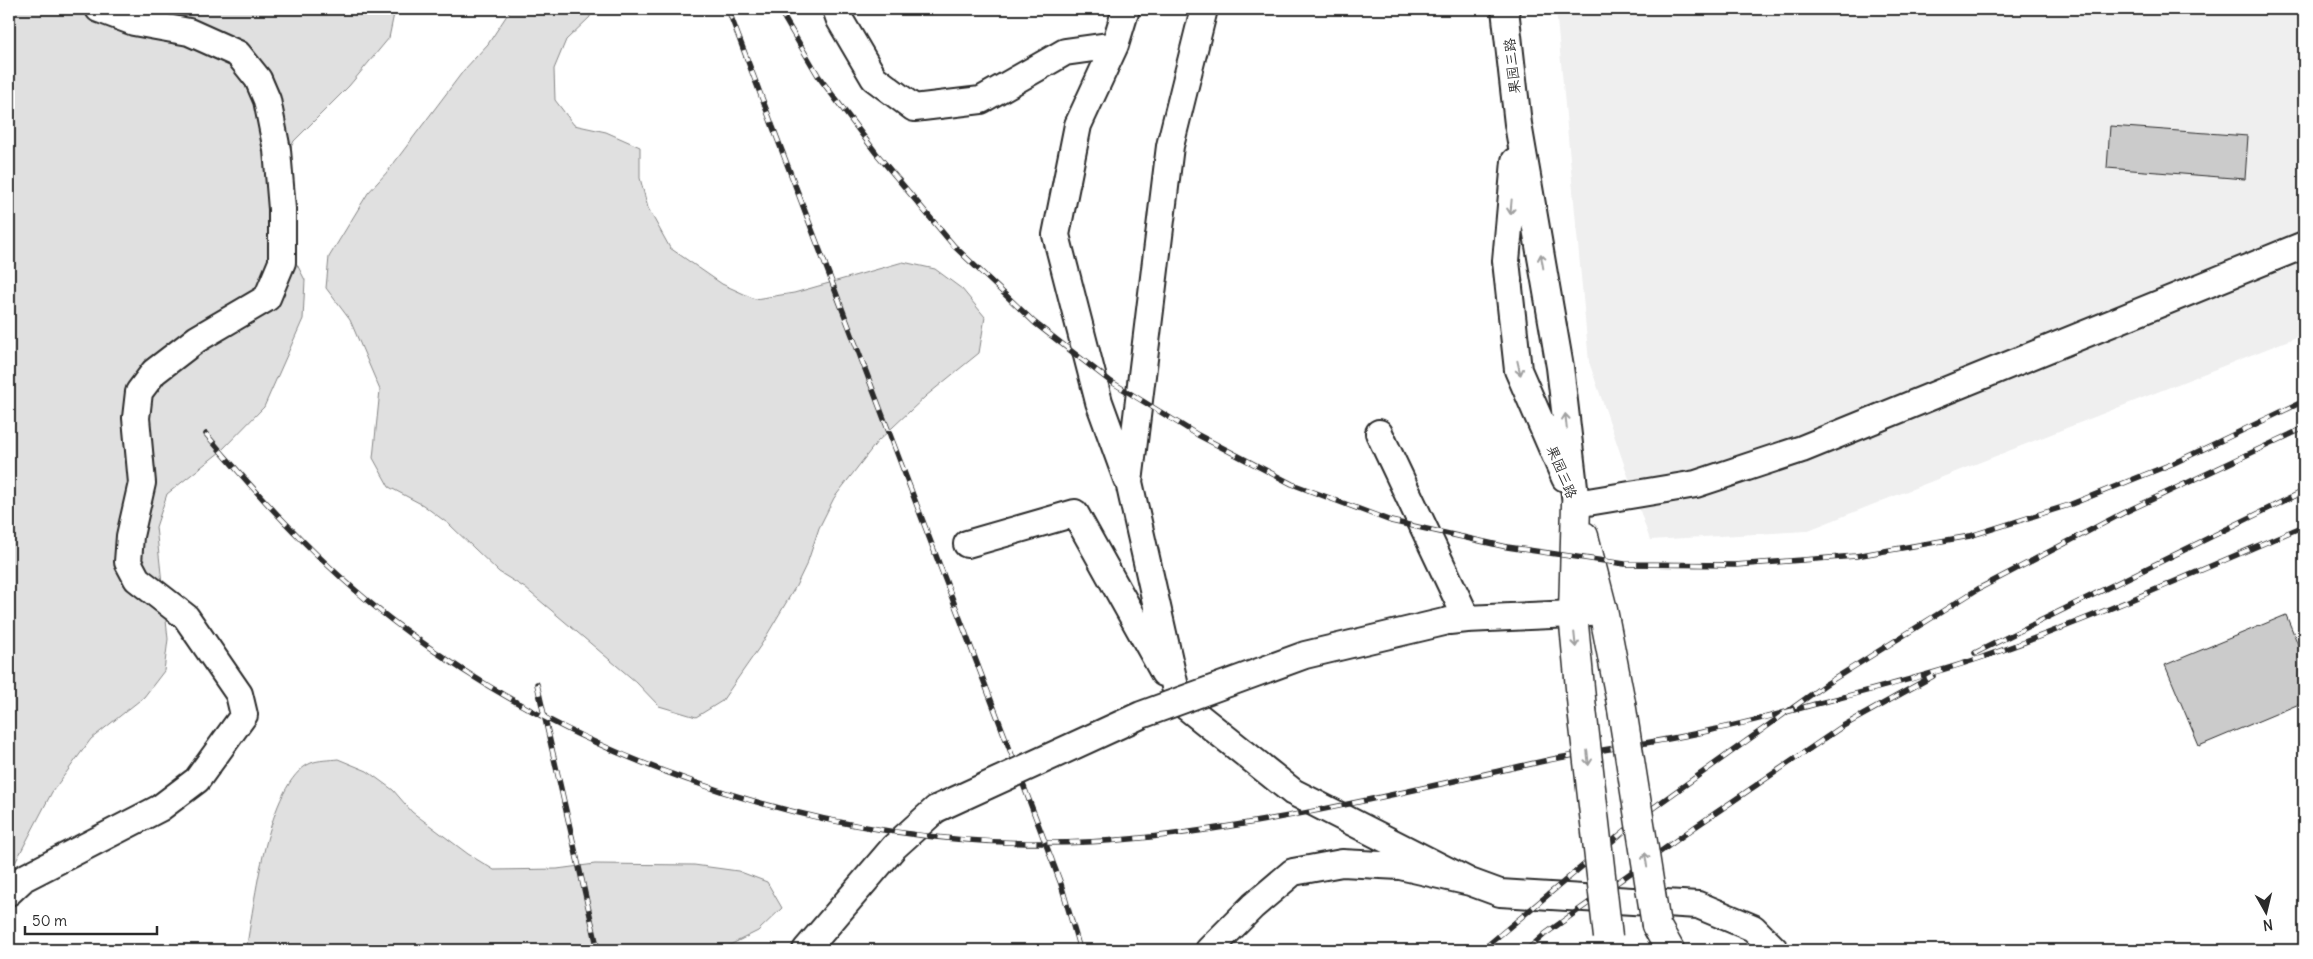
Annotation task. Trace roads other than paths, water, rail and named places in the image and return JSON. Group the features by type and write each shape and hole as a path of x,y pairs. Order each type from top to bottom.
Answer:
{"main road":[{"path":"1576,504 1603,610 1621,703 1656,925 1670,950"},
{"path":"1576,504 1573,614 1607,944"}],"street":[{"path":"9,892 24,878 160,808 197,780 244,716 239,694 186,617 137,579 128,562 130,536 142,483 136,418 139,392 154,372 196,339 267,298 282,262 282,209 277,160 267,100 258,78 238,54 189,32 134,22 99,9"},
{"path":"836,9 840,20 874,78 914,108 981,100 1065,52 1115,45"},
{"path":"1126,9 1115,45 1078,126 1056,235 1099,402 1128,482 1178,700"},
{"path":"1128,482 1170,146 1204,9"},
{"name":"果园三路","path":"1505,9 1518,124 1560,367 1576,504"},
{"name":"果园三路","path":"1518,124 1506,261 1518,370 1576,504"},
{"path":"1576,504 1696,484 1802,449 2304,245"},
{"path":"1379,433 1456,621"},
{"path":"967,544 1076,513 1178,700 1293,792 1470,882 1500,893 1698,905 1753,928 1775,950"},
{"path":"806,950 894,847 936,809 1141,716 1305,655 1456,621 1573,614 1603,610"},
{"path":"1209,950 1253,906 1293,872 1342,863 1400,866 1470,882"}],"railway":[{"path":"375,9 376,13"},
{"path":"728,9 1061,884 1080,950"},
{"path":"779,9 819,77 876,153 954,246 1035,323 1110,381 1198,435 1292,484 1391,521 1507,547 1625,564 1735,565 1856,556 1970,536 2069,505 2174,463 2304,401"},
{"path":"1482,950 1646,813 1826,684 1978,589 2123,513 2304,428"},
{"path":"206,434 302,540 327,565 381,612 489,686 574,732 664,771 757,802 852,824 948,838 1045,843 1141,838 1242,824 1343,805 1565,757 1691,735 1762,718 1895,684 1977,659 2101,612 2304,526"},
{"path":"1975,653 2304,491"},
{"path":"1527,950 1545,934 1695,827 1843,726 1933,676"},
{"path":"537,684 598,950"}]}
